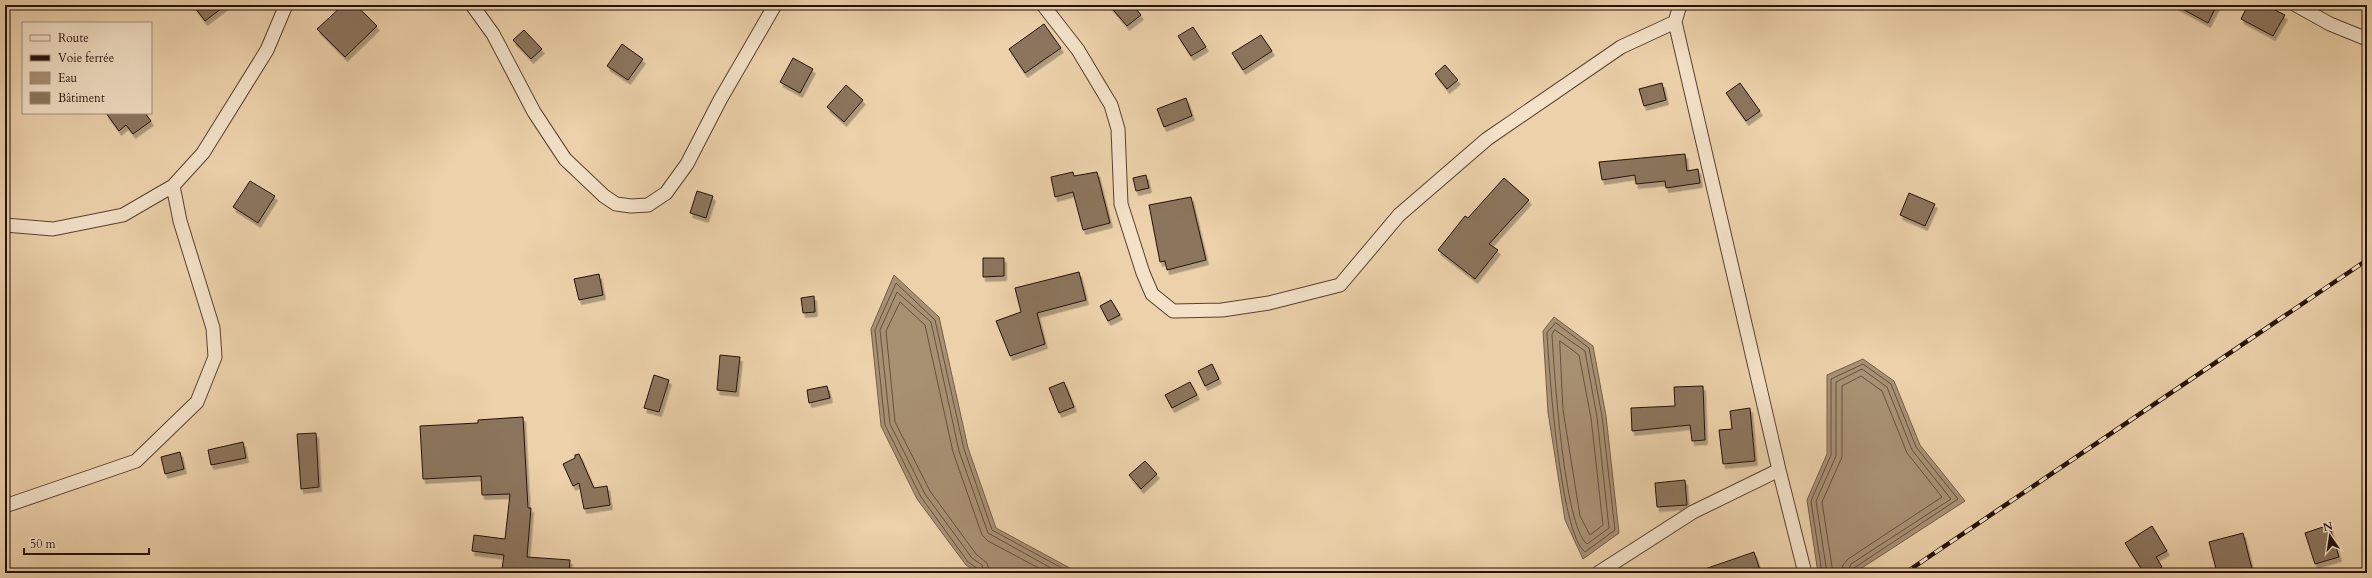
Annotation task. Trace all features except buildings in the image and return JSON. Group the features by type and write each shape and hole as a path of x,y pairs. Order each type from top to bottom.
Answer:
{"street":[{"path":"5,225 54,229 123,215 172,186 203,152 267,50 286,5"},
{"path":"472,5 493,34 534,112 566,159 604,196 616,204 630,206 648,205 666,193 687,164 720,100 775,5"},
{"path":"1043,5 1078,50 1111,105 1118,129 1121,204 1143,272 1152,294 1174,311 1222,310 1268,303 1340,285 1398,216 1487,139 1622,47 1675,22"},
{"path":"1680,5 1675,22 1779,470 1805,573"},
{"path":"2296,5 2330,24 2367,39"},
{"path":"5,506 136,461 197,402 215,357 213,328 180,221 172,186"},
{"path":"1598,573 1693,512 1779,470"}],"water":[{"path":"894,275 939,317 968,448 996,528 1079,573 978,573 966,565 917,499 881,426 871,329"},
{"path":"1554,317 1593,346 1606,416 1619,533 1583,559 1565,520 1548,412 1543,331"},
{"path":"1863,359 1894,381 1920,445 1965,501 1854,573 1818,573 1807,500 1827,454 1827,375"}],"railway":[{"path":"1905,573 2367,260"}]}
